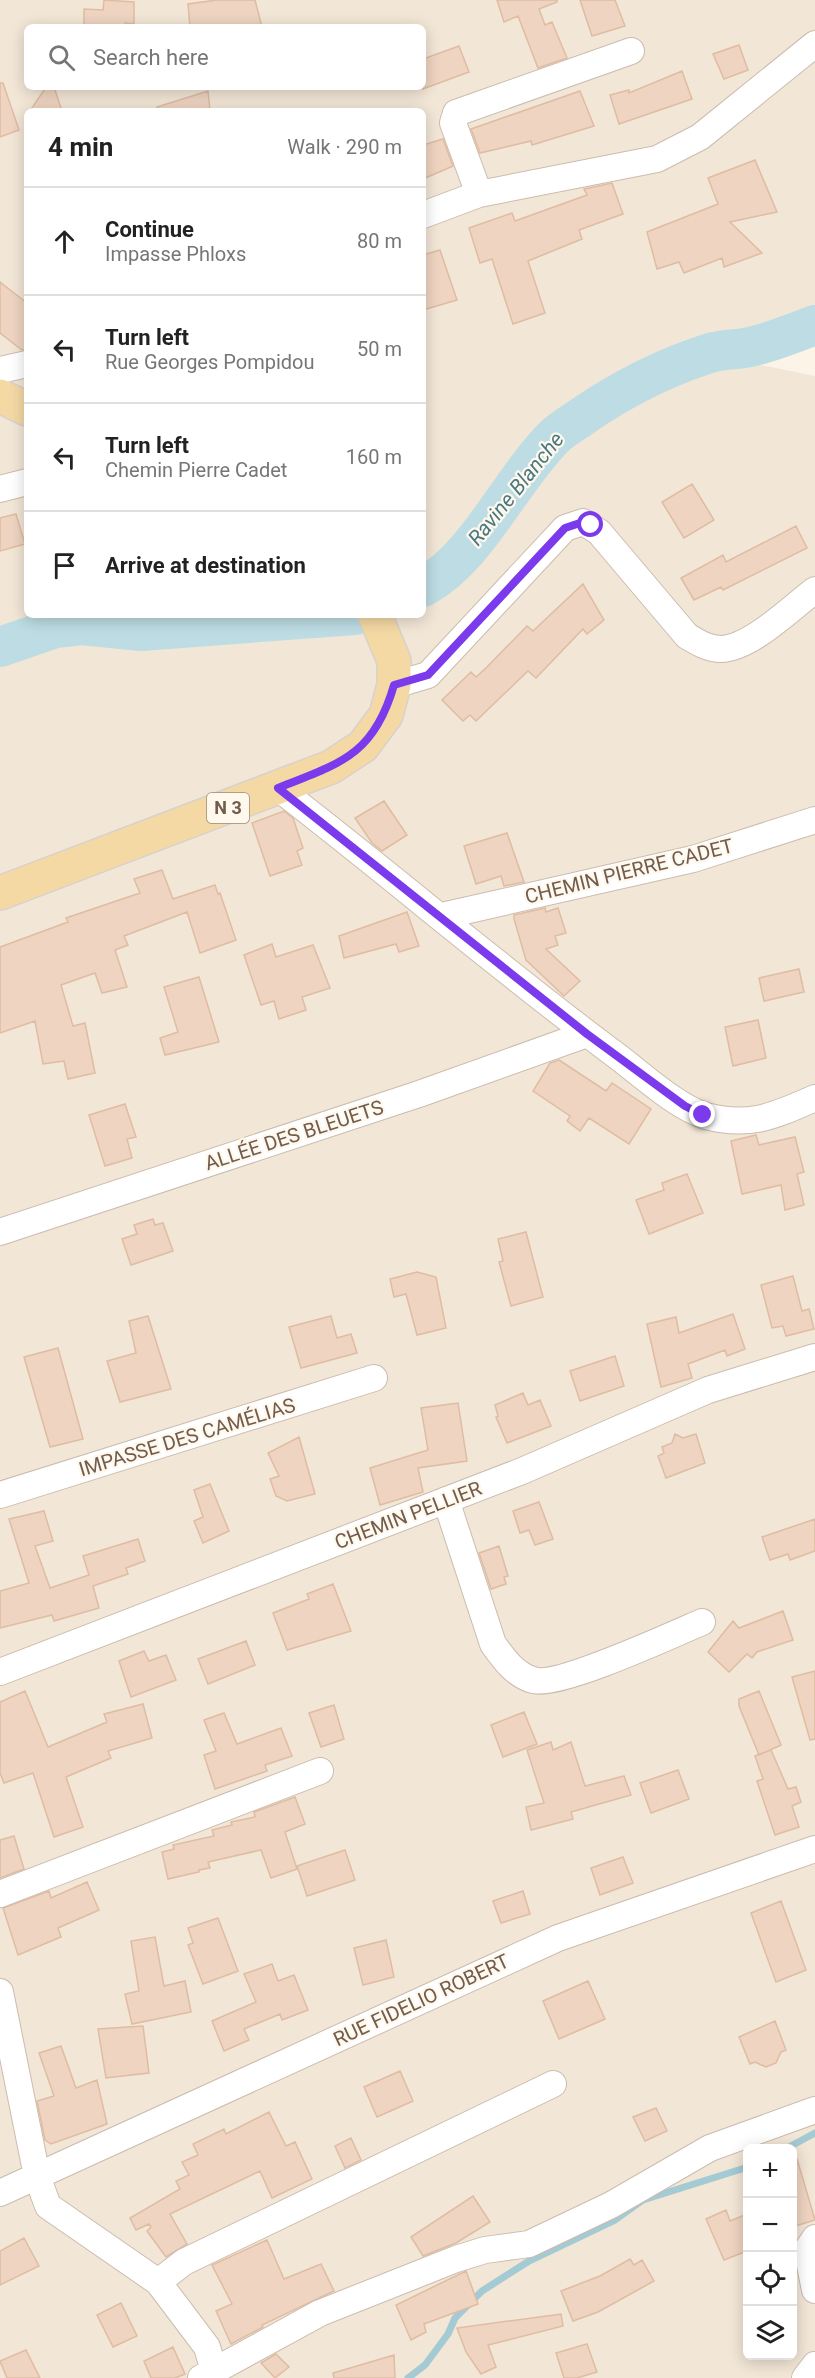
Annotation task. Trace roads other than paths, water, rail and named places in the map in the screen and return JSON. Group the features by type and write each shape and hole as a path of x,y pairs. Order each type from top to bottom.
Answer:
{"main road":[{"path":"0,396 24,408"},
{"path":"376,618 394,673"},
{"name":"N 3","path":"0,893 331,767 363,746 386,715 394,673"}],"street":[{"path":"426,214 479,194 657,159 700,137 815,44"},
{"path":"479,194 453,123 456,113 631,51"},
{"path":"0,370 24,365"},
{"path":"0,489 24,483"},
{"path":"394,673 428,675 565,528 574,523 583,522 591,525 687,636 705,646 721,649 741,644 815,590"},
{"path":"278,788 442,916 587,1034 685,1106 703,1115 724,1121 763,1120 815,1098"},
{"name":"CHEMIN PIERRE CADET","path":"442,916 693,859 815,820"},
{"name":"ALLÉE DES BLEUETS","path":"0,1232 419,1094 587,1034"},
{"name":"CHEMIN PELLIER","path":"0,1672 522,1471 708,1390 815,1358"},
{"name":"IMPASSE DES CAMÉLIAS","path":"0,1496 374,1378"},
{"path":"446,1500 493,1644 504,1660 534,1681 546,1681 572,1673 702,1622"},
{"path":"0,1894 320,1771"},
{"name":"RUE FIDELIO ROBERT","path":"0,2193 558,1938 815,1849"},
{"path":"0,1992 37,2176 48,2206 158,2282 207,2347 211,2376 320,2313 456,2259 485,2250 529,2244 611,2205 710,2148 815,2110"},
{"path":"158,2282 184,2262 553,2085"},
{"path":"815,2238 807,2250 815,2290"},
{"path":"805,2378 815,2365"}],"waterway":[{"name":"Ravine Blanche","path":"426,585 443,574 477,538 522,475 554,437 595,408 626,389 693,359 715,352 766,343 815,325"},
{"name":"Ravine Blanche","path":"0,647 55,628 82,625 141,631 315,618"},
{"path":"794,2144 815,2133"},
{"path":"408,2378 425,2365 448,2334 455,2318 482,2291 529,2261 615,2220 643,2200 743,2169"}]}
